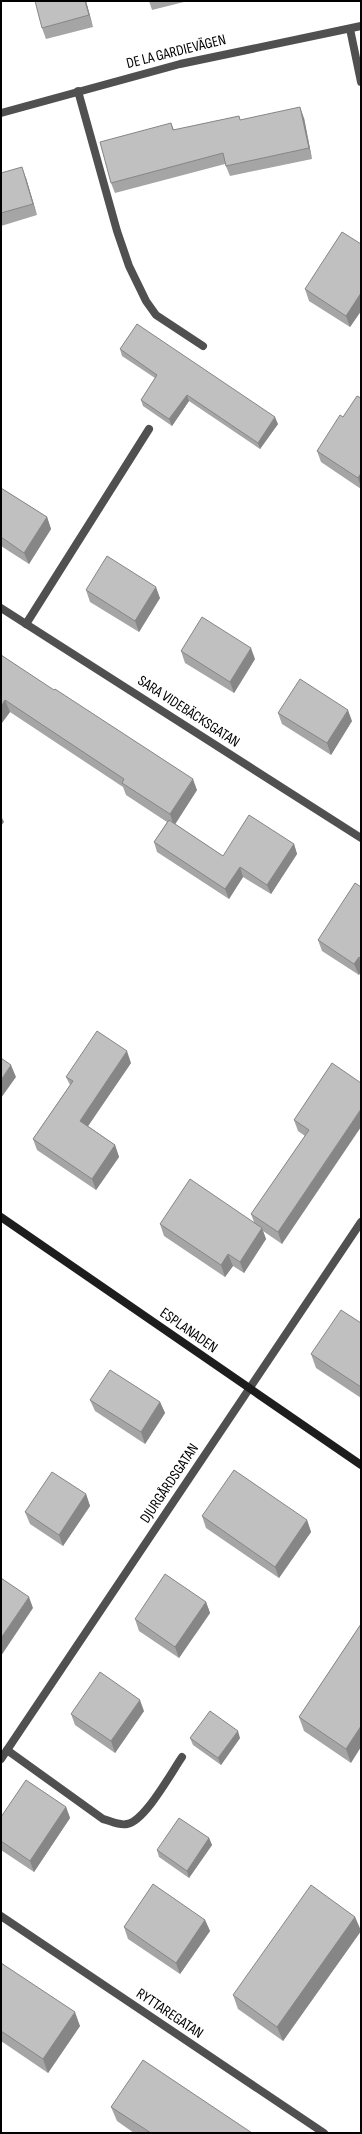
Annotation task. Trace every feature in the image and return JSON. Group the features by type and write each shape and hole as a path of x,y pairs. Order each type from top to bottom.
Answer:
{"street":[{"name":"DE LA GARDIEVÄGEN","path":"1,113 78,91 222,54 361,26"},
{"path":"350,29 361,82"},
{"path":"78,91 126,259 146,301 156,315 203,346"},
{"path":"26,624 149,429"},
{"name":"SARA VIDEBÄCKSGATAN","path":"1,608 361,838"},
{"name":"ESPLANADEN","path":"1,1217 361,1465"},
{"name":"DJURGÅRDSGATAN","path":"1,1759 361,1222"},
{"path":"7,1750 103,1819 118,1824 128,1824 140,1818 182,1757"},
{"name":"RYTTAREGATAN","path":"1,1916 324,2133"}],"building":[{"path":"35,1 85,1 89,15 42,28"},
{"path":"300,107 309,148 226,166 223,153 111,183 100,142 171,123 173,130 239,116 240,120"},
{"path":"22,167 33,204 1,213 1,173"},
{"path":"342,232 361,244 361,293 346,316 305,289"},
{"path":"137,324 275,417 258,443 187,395 169,419 141,400 157,375 120,349"},
{"path":"357,396 361,398 361,473 358,478 317,451 340,415 343,417"},
{"path":"1,488 47,517 24,553 1,537"},
{"path":"107,556 156,587 135,621 86,590"},
{"path":"202,617 251,648 230,682 181,651"},
{"path":"1,655 193,779 170,814 122,783 124,779 5,700 1,707"},
{"path":"300,679 348,710 327,743 278,713"},
{"path":"249,815 294,844 267,885 240,867 225,889 154,842 169,820 223,856"},
{"path":"355,883 361,887 361,959 359,957 354,964 318,940"},
{"path":"97,1031 127,1051 80,1121 115,1145 92,1179 33,1139 73,1081 66,1077"},
{"path":"1,1058 11,1065 1,1080"},
{"path":"332,1063 361,1083 361,1109 278,1232 251,1214 309,1130 294,1120"},
{"path":"190,1179 262,1228 240,1262 228,1254 221,1265 160,1224"},
{"path":"341,1310 361,1323 361,1387 311,1354"},
{"path":"110,1370 160,1402 141,1432 90,1400"},
{"path":"234,1470 307,1520 275,1567 202,1516"},
{"path":"52,1472 86,1494 59,1535 25,1512"},
{"path":"165,1574 206,1602 175,1647 135,1619"},
{"path":"1,1578 29,1597 1,1638"},
{"path":"361,1624 361,1726 346,1749 299,1717"},
{"path":"100,1672 140,1700 111,1741 71,1714"},
{"path":"210,1711 238,1731 218,1758 190,1738"},
{"path":"26,1780 66,1807 30,1861 1,1841 1,1817"},
{"path":"179,1818 209,1838 187,1871 157,1850"},
{"path":"153,1884 205,1920 176,1963 124,1927"},
{"path":"311,1885 355,1917 277,2027 233,1995"},
{"path":"1,1963 75,2012 43,2059 1,2031"},
{"path":"143,2060 252,2133 151,2133 111,2107"}]}
